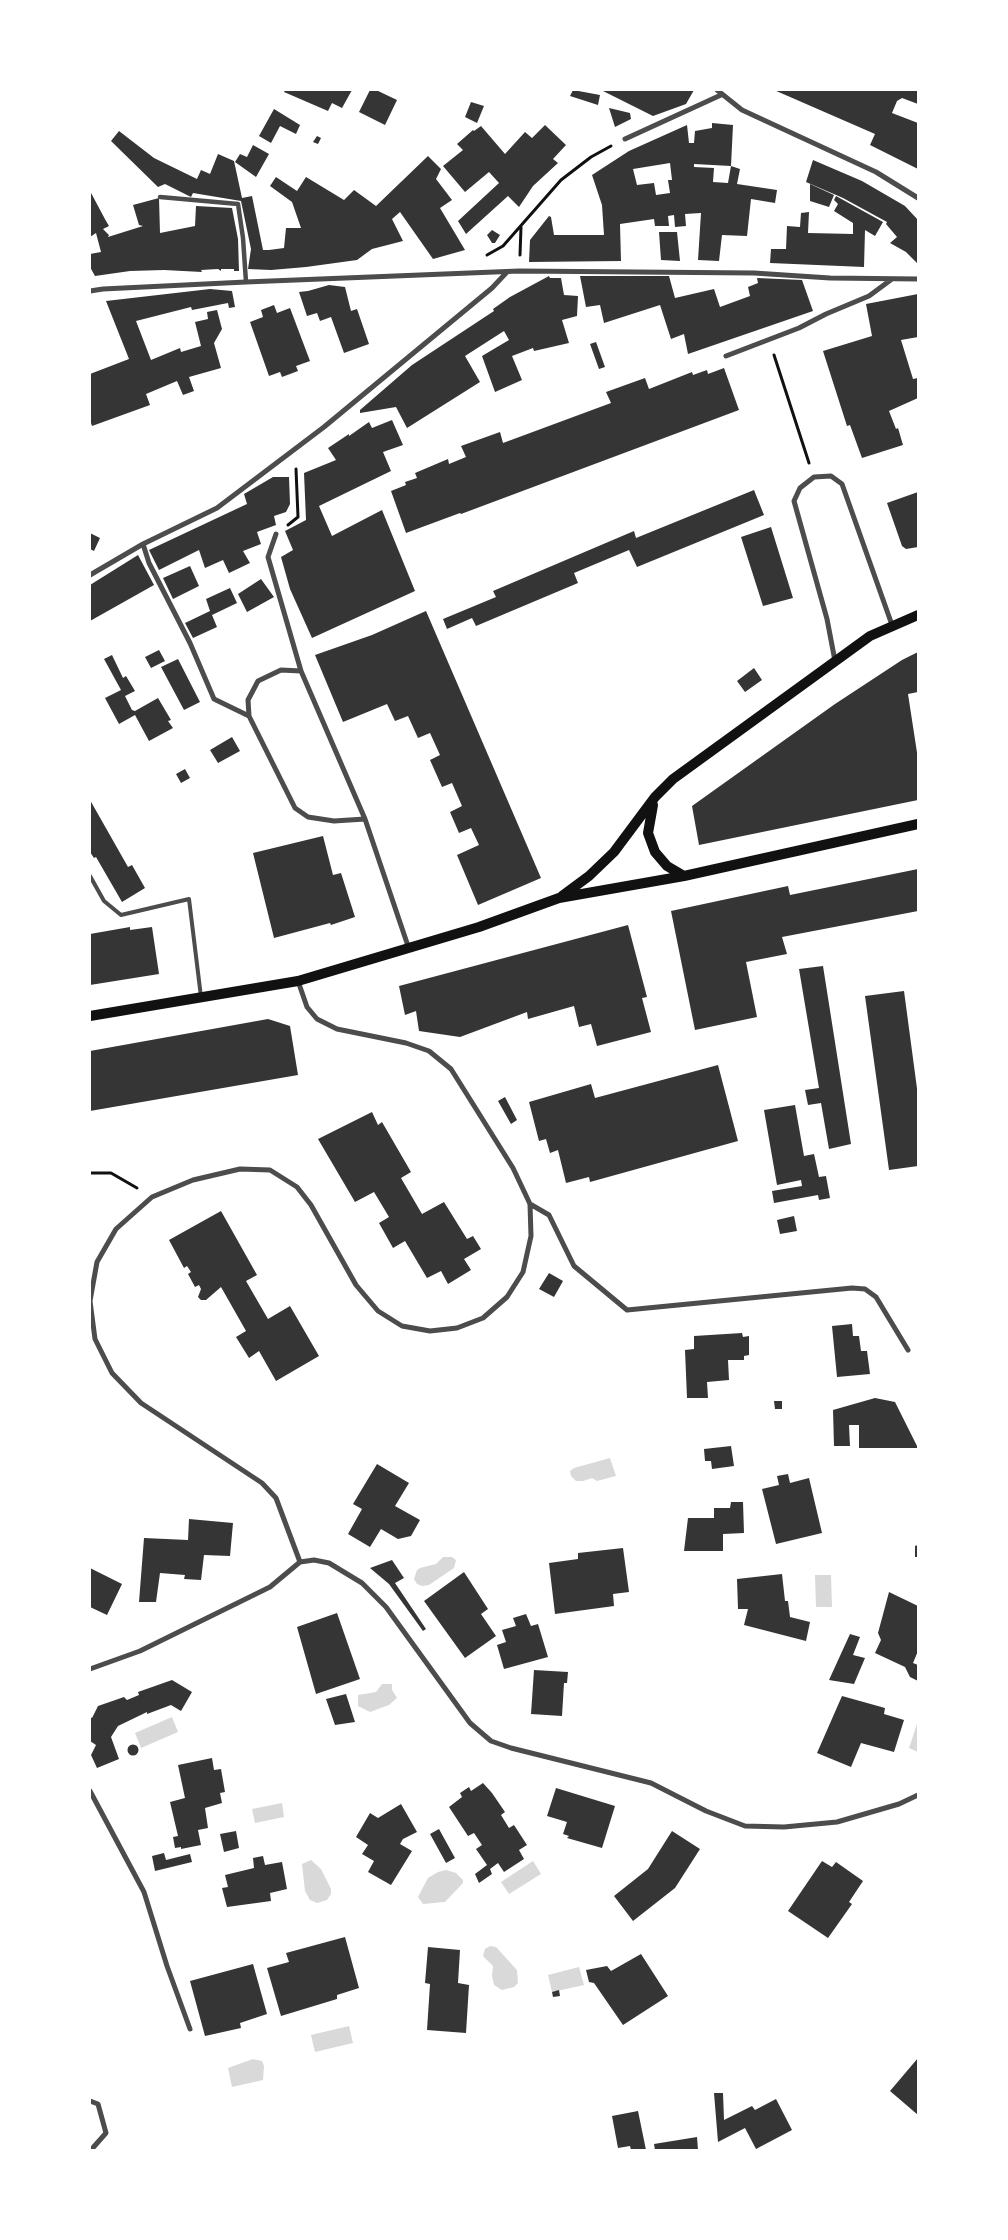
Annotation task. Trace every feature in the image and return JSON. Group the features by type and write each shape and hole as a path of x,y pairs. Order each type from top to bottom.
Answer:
{"main road":[{"path":"559,898 589,876 614,852 655,797 673,779 870,636 918,615"},
{"path":"655,797 649,816 648,833 652,846 667,866 684,876"},
{"path":"90,1016 298,981 408,946 479,926 559,898 684,876 918,824"}],"street":[{"path":"625,139 719,92 750,114 876,172 918,198"},
{"path":"160,197 238,204 244,238 246,282"},
{"path":"90,575 143,544 218,508 324,427 492,288 508,271"},
{"path":"90,291 103,288 508,271 754,273 918,279"},
{"path":"726,356 799,328 826,314 869,296 893,279"},
{"path":"835,661 827,619 794,501 800,488 814,477 831,476 842,484 892,625"},
{"path":"276,534 268,557 302,671 365,819 408,946"},
{"path":"143,544 148,563 190,643 214,699 249,716"},
{"path":"302,671 281,670 258,681 248,700 249,716 295,808 308,817 334,821 365,819"},
{"path":"298,981 307,1007 317,1019 337,1029 406,1043 429,1051 451,1068 513,1168 530,1204 531,1236 523,1272 507,1297 483,1318 457,1328 430,1331 402,1326 378,1311 356,1286 311,1205 297,1188 270,1170 240,1169 193,1180 152,1197 116,1229 98,1262 90,1301 95,1339 112,1373 141,1403 262,1483 276,1498 300,1562"},
{"path":"530,1204 549,1215 574,1266 627,1310 852,1288 865,1289 876,1297 908,1350"},
{"path":"90,1669 140,1651 270,1587 300,1562 314,1560 329,1563 362,1582 386,1607 470,1723 491,1741 511,1748 650,1783 706,1811 746,1826 784,1827 837,1822 899,1804 918,1795"},
{"path":"90,1791 144,1892 167,1966 190,2028"},
{"path":"90,2101 98,2104 106,2133 91,2150"}],"lane":[{"path":"90,876 104,901 121,915 189,899 201,997"}],"path":[{"path":"480,257 503,246 561,180 591,157 625,139"},
{"path":"519,271 521,225"},
{"path":"769,340 805,448"},
{"path":"276,534 298,517 296,467"},
{"path":"90,1173 111,1173 152,1197"}],"shaded area":[{"path":"610,1458 616,1476 597,1481 592,1478 576,1481 571,1476 570,1471 574,1468"},
{"path":"443,1557 452,1557 456,1560 454,1568 429,1585 422,1586 417,1584 414,1579 417,1570 436,1564"},
{"path":"815,1575 831,1575 832,1607 816,1607"},
{"path":"382,1684 392,1684 392,1690 397,1698 389,1705 370,1712 358,1706 358,1695 376,1692"},
{"path":"172,1717 178,1732 141,1748 135,1733"},
{"path":"918,1721 918,1752 909,1748"},
{"path":"282,1803 284,1817 255,1823 252,1809"},
{"path":"311,1860 321,1869 331,1889 331,1894 327,1900 317,1903 310,1900 305,1891 302,1864"},
{"path":"533,1861 541,1874 509,1894 501,1882"},
{"path":"446,1870 456,1873 463,1880 463,1883 445,1902 423,1904 418,1897 428,1878"},
{"path":"490,1946 496,1947 517,1970 518,1983 514,1987 502,1990 494,1985 492,1976 493,1966 483,1956 485,1949"},
{"path":"579,1967 584,1985 552,1992 548,1975"},
{"path":"349,2026 353,2043 315,2052 311,2035"},
{"path":"253,2059 262,2061 264,2066 263,2080 232,2087 228,2068"}],"building":[{"path":"285,90 352,90 342,108 332,103 328,111 284,92"},
{"path":"370,90 376,90 397,100 385,125 359,112"},
{"path":"573,90 600,95 598,105 570,96"},
{"path":"601,90 694,90 686,104 653,116"},
{"path":"774,90 918,90 918,104 902,98 897,101 892,113 918,123 918,169 870,145 875,134"},
{"path":"471,102 484,106 477,123 465,117"},
{"path":"609,108 630,113 631,119 615,127"},
{"path":"274,109 300,125 296,134 280,126 271,143 259,136"},
{"path":"712,123 733,125 731,166 740,169 737,184 777,190 775,203 751,199 747,236 722,235 719,261 698,260 701,213 685,214 686,226 675,227 674,215 668,216 669,226 655,226 654,219 620,224 621,261 529,262 530,240 549,216 551,217 554,235 604,235 602,205 592,175 629,151 687,125 689,143 694,143 695,131 712,128","holes":["670,163 672,180 668,180 670,193 656,195 654,183 637,185 633,169","694,164 731,166 728,183 713,182 714,168 694,167"]},
{"path":"545,125 566,145 553,159 558,163 533,186 519,207 508,196 466,234 458,221 499,183 489,172 465,192 443,166 463,150 457,144 473,130 481,126 505,154 525,132 532,138"},
{"path":"119,131 154,158 197,179 201,170 210,174 218,154 234,161 242,198 252,196 263,250 284,248 286,228 301,228 292,202 270,186 276,177 297,191 306,177 344,200 354,190 376,206 428,156 441,169 436,179 452,200 440,208 465,250 433,259 400,212 392,219 403,241 372,249 357,260 271,270 248,269 251,249 241,201 193,193 191,197 165,184 158,187 111,141"},
{"path":"317,136 321,138 318,144 313,142"},
{"path":"253,145 269,154 256,177 235,162 240,154 247,157"},
{"path":"813,160 862,181 905,206 918,220 918,264 906,252 890,243 897,237 886,224 887,222 843,198 806,182"},
{"path":"810,184 834,195 829,207 810,201"},
{"path":"90,191 109,226 103,229 109,235 108,237 143,226 139,225 133,205 159,198 160,233 195,226 196,206 232,208 238,239 239,271 221,269 221,271 218,269 201,270 202,272 130,271 95,276 90,267 90,254 101,252 96,233 90,237"},
{"path":"836,196 883,222 875,236 865,230 864,267 770,263 771,249 786,249 787,226 800,227 801,213 809,212 808,233 853,234 853,223 834,211 838,204 834,200"},
{"path":"492,230 500,235 495,243 492,243 487,235"},
{"path":"659,232 677,232 680,261 661,260"},
{"path":"549,276 550,278 561,278 564,295 578,296 577,316 562,320 569,343 534,351 533,348 512,356 522,380 495,392 482,356 509,340 504,331 465,356 480,382 407,428 396,407 360,413 360,410 412,365 494,311 493,309 510,297"},
{"path":"580,276 669,276 675,298 714,289 720,307 750,296 748,287 758,283 757,278 802,280 813,311 688,354 684,334 671,339 660,305 604,323 600,305 586,307"},
{"path":"329,285 345,287 351,311 357,309 369,344 344,353 331,317 320,321 317,313 307,316 299,292"},
{"path":"210,289 232,291 235,307 229,308 228,303 192,310 191,307 136,321 151,360 180,348 181,352 201,346 195,322 208,319 207,312 217,310 222,329 214,343 221,368 189,377 194,391 183,395 177,381 146,394 150,405 92,426 90,420 90,374 129,359 106,301"},
{"path":"918,294 918,337 901,340 913,379 918,378 918,398 889,411 896,429 898,428 903,445 862,458 850,425 847,426 823,351 872,336 866,304"},
{"path":"274,305 277,313 290,308 310,361 296,366 298,371 282,377 280,372 269,376 250,322 263,317 261,310"},
{"path":"596,342 605,367 599,369 590,344"},
{"path":"724,368 739,410 406,533 391,491 406,485 405,482 417,478 415,473 448,459 449,464 466,457 461,446 500,432 503,443 611,403 606,392 645,378 649,389 692,372 693,375 707,370 708,374"},
{"path":"392,420 403,445 383,452 391,471 319,506 332,536 382,510 415,591 312,638 290,589 281,557 293,550 285,531 306,520 304,473 336,460 328,448 349,434 349,436 369,422 372,428"},
{"path":"273,477 289,477 290,504 286,512 274,516 276,525 257,532 261,544 243,551 250,563 229,573 223,560 205,568 199,550 159,570 149,550 247,504 244,494"},
{"path":"754,490 764,515 637,567 629,550 574,573 578,583 476,626 472,618 447,629 443,619 496,597 493,591 634,531 636,538"},
{"path":"918,492 918,547 906,549 902,546 887,503"},
{"path":"771,527 793,598 763,606 741,537"},
{"path":"90,533 100,538 94,551 90,549"},
{"path":"138,555 154,585 90,621 90,585"},
{"path":"190,566 199,586 173,599 163,578"},
{"path":"261,579 274,597 247,612 238,594"},
{"path":"230,588 237,603 212,615 217,627 193,638 185,623 210,611 206,599"},
{"path":"426,611 541,878 478,905 457,855 479,845 471,828 459,833 450,812 462,806 452,783 442,787 430,760 440,755 430,733 418,738 408,716 395,721 387,704 343,722 315,655 372,635"},
{"path":"159,650 165,661 151,668 145,657"},
{"path":"918,652 918,692 908,694 918,759 918,800 699,845 692,806 835,704 902,660"},
{"path":"112,655 123,678 126,676 135,691 125,696 132,710 135,711 158,698 171,720 168,721 173,728 149,741 135,715 119,724 105,698 121,690 104,659"},
{"path":"178,659 200,702 184,710 161,667"},
{"path":"754,668 762,680 745,692 737,681"},
{"path":"232,737 240,751 218,763 210,750"},
{"path":"185,769 190,778 181,783 176,774"},
{"path":"90,800 128,867 132,865 145,888 122,902 96,857 94,858 90,852"},
{"path":"323,836 333,875 341,873 355,917 331,925 330,923 274,938 253,853"},
{"path":"918,869 918,911 782,937 787,954 746,962 757,1017 695,1030 671,911 788,886 790,895"},
{"path":"628,925 647,997 642,998 651,1032 597,1046 591,1024 579,1027 574,1006 528,1019 527,1012 460,1037 419,1031 416,1011 405,1015 399,986"},
{"path":"130,927 130,930 152,927 159,974 90,985 90,934"},
{"path":"823,966 851,1144 829,1149 821,1103 808,1105 805,1090 819,1088 799,969"},
{"path":"904,991 918,1096 918,1166 889,1170 865,996"},
{"path":"268,1019 290,1026 298,1075 90,1111 90,1051"},
{"path":"718,1065 738,1141 590,1182 589,1177 566,1183 558,1150 550,1153 546,1139 539,1141 529,1102 591,1084 595,1098"},
{"path":"505,1097 517,1120 511,1124 498,1101"},
{"path":"795,1105 804,1156 814,1154 819,1177 826,1176 830,1198 819,1200 818,1195 774,1203 772,1191 802,1186 801,1180 777,1185 764,1110"},
{"path":"372,1112 378,1125 382,1122 411,1172 401,1178 422,1214 444,1202 467,1239 473,1236 481,1249 464,1259 471,1270 448,1284 441,1271 427,1278 405,1241 393,1248 379,1223 389,1217 374,1192 355,1202 318,1139"},
{"path":"221,1211 257,1275 246,1281 268,1319 290,1306 319,1356 276,1381 259,1351 249,1358 236,1337 246,1331 221,1287 206,1300 201,1300 198,1297 201,1289 199,1285 195,1287 188,1274 191,1272 187,1266 184,1268 169,1240"},
{"path":"794,1216 797,1231 780,1234 777,1220"},
{"path":"549,1273 563,1281 554,1297 539,1289"},
{"path":"852,1324 853,1336 859,1336 861,1351 867,1351 870,1374 837,1377 832,1326"},
{"path":"742,1333 743,1337 749,1336 749,1355 744,1356 744,1360 728,1360 729,1380 707,1382 708,1398 687,1398 685,1350 694,1349 694,1336"},
{"path":"875,1398 895,1402 918,1448 859,1448 859,1425 849,1425 850,1446 834,1446 833,1410"},
{"path":"774,1401 782,1401 782,1409 775,1409"},
{"path":"731,1446 734,1466 712,1469 711,1461 705,1461 704,1449"},
{"path":"377,1464 409,1483 395,1506 420,1520 411,1536 398,1539 381,1529 370,1547 348,1534 362,1509 353,1504"},
{"path":"788,1474 790,1483 809,1478 822,1533 776,1544 762,1489 779,1485 777,1476"},
{"path":"731,1502 743,1502 744,1533 723,1534 723,1551 684,1551 688,1518 714,1518 714,1508 730,1508"},
{"path":"189,1519 233,1523 230,1556 204,1555 201,1580 184,1579 185,1575 160,1573 156,1602 139,1602 144,1538 188,1540"},
{"path":"918,1545 918,1557 915,1557 915,1546"},
{"path":"623,1548 629,1592 613,1594 614,1606 555,1614 549,1563 578,1559 578,1553"},
{"path":"392,1560 404,1578 395,1583 426,1629 423,1631 389,1584 370,1568"},
{"path":"90,1568 122,1584 107,1615 90,1607"},
{"path":"464,1572 488,1609 481,1614 496,1636 465,1658 424,1601"},
{"path":"782,1574 785,1601 788,1601 790,1617 810,1622 806,1641 744,1625 748,1609 738,1609 737,1579"},
{"path":"889,1592 918,1606 918,1651 913,1663 918,1665 918,1681 910,1677 905,1667 875,1653 881,1640 878,1633"},
{"path":"337,1613 360,1679 316,1694 297,1627"},
{"path":"526,1614 531,1626 538,1624 548,1657 504,1669 497,1645 506,1642 502,1630 516,1626 513,1618"},
{"path":"850,1634 860,1637 853,1655 865,1658 854,1684 829,1680"},
{"path":"534,1670 568,1672 567,1683 564,1683 562,1716 531,1714"},
{"path":"172,1680 192,1692 181,1711 171,1705 147,1714 147,1712 118,1726 111,1737 119,1759 97,1768 91,1755 96,1745 90,1741 90,1717 92,1718 98,1706 124,1697 127,1700 139,1695 138,1692"},
{"path":"346,1694 355,1722 335,1725 326,1699"},
{"path":"842,1696 885,1708 884,1714 904,1720 894,1752 861,1743 851,1767 817,1753"},
{"path":"131,1745 135,1745 138,1750 137,1754 131,1755 128,1752 128,1748"},
{"path":"212,1758 214,1770 221,1769 225,1792 220,1793 222,1803 205,1808 208,1828 198,1830 201,1845 181,1849 181,1847 175,1848 173,1837 178,1836 170,1802 185,1798 178,1765"},
{"path":"483,1783 505,1812 501,1815 509,1828 514,1825 527,1845 519,1850 524,1859 504,1872 498,1863 490,1869 492,1874 479,1883 475,1874 487,1865 476,1849 482,1845 474,1833 468,1836 449,1807 462,1797 460,1793 469,1787 471,1791"},
{"path":"556,1788 615,1806 602,1848 567,1838 569,1836 563,1834 567,1822 547,1816"},
{"path":"401,1804 417,1832 403,1839 400,1844 412,1851 391,1885 368,1872 374,1861 362,1854 368,1845 356,1837 370,1813 378,1818"},
{"path":"439,1829 455,1858 446,1863 430,1834"},
{"path":"236,1831 239,1848 224,1852 220,1834"},
{"path":"672,1831 700,1849 675,1888 633,1921 614,1896 648,1869"},
{"path":"164,1853 166,1860 190,1854 192,1862 155,1871 152,1856"},
{"path":"263,1856 265,1865 282,1862 287,1889 270,1893 271,1901 227,1907 222,1888 228,1887 225,1875 254,1868 253,1858"},
{"path":"822,1861 832,1867 836,1862 863,1881 849,1902 852,1904 828,1938 788,1911"},
{"path":"345,1937 359,1988 337,1995 337,1999 281,2016 267,1968 289,1962 286,1953"},
{"path":"428,1947 460,1950 458,1983 469,1985 466,2033 427,2030 430,1984 425,1983"},
{"path":"641,1954 668,1996 623,2025 594,1983 589,1982 586,1970 607,1966 611,1971"},
{"path":"253,1964 267,2014 240,2023 241,2028 205,2036 190,1981"},
{"path":"559,1990 560,1996 553,1997 552,1992"},
{"path":"918,2058 918,2115 890,2091"},
{"path":"714,2093 723,2093 724,2120 752,2106 755,2110 776,2099 792,2130 756,2149 745,2128 718,2142"},
{"path":"638,2111 646,2150 631,2150 630,2146 618,2148 612,2116"},
{"path":"697,2137 698,2150 655,2150 654,2144"}]}
